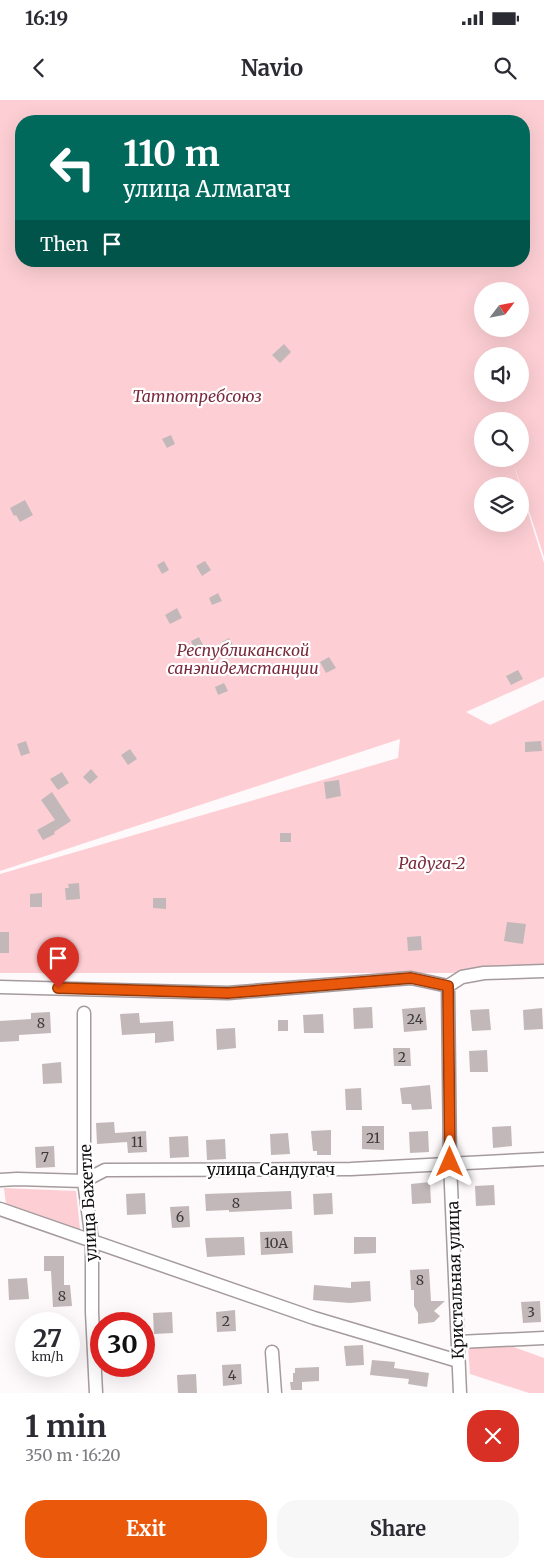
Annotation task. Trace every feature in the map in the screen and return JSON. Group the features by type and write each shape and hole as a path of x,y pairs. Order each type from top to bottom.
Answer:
{"street":[{"path":"0,987 228,993 411,978 448,986 462,977 484,973 544,971"},
{"name":"Кристальная улица","path":"448,986 450,1162 460,1393"},
{"name":"улица Бахетле","path":"84,1013 84,1181 92,1241 92,1312 96,1393"},
{"name":"улица Сандугач","path":"0,1180 84,1181 105,1170 351,1169 450,1162 544,1159"},
{"path":"0,1209 314,1318 458,1361"},
{"path":"458,1342 544,1338"},
{"path":"272,1352 275,1393"}],"green space":[{"path":"0,100 544,100 544,557 529,511 529,477 518,477 515,467 529,467 529,412 474,412 474,467 515,467 517,477 474,477 474,532 529,532 529,516 544,563 544,677 466,712 490,725 544,700 544,969 458,973 0,973 0,874 398,758 400,739 0,871"},
{"path":"4,1188 76,1191 80,1229 6,1204"},
{"path":"468,1346 511,1346 544,1358 544,1393 529,1393 470,1374"}],"building":[{"path":"284,344 291,352 280,363 272,355"},
{"path":"171,435 175,444 167,448 162,439"},
{"path":"25,500 33,515 20,522 10,508"},
{"path":"164,561 169,570 162,574 157,565"},
{"path":"205,561 211,570 202,576 196,566"},
{"path":"218,593 222,601 212,605 209,598"},
{"path":"177,608 182,618 170,624 165,615"},
{"path":"199,637 203,645 194,649 191,641"},
{"path":"229,638 234,647 227,651 222,642"},
{"path":"329,657 336,668 326,673 320,662"},
{"path":"518,670 523,679 511,685 506,676"},
{"path":"224,683 228,691 218,695 215,687"},
{"path":"26,741 30,753 21,756 17,744"},
{"path":"541,741 542,751 525,752 525,742"},
{"path":"130,749 137,759 128,765 121,755"},
{"path":"91,769 98,777 90,784 83,777"},
{"path":"62,772 69,783 58,790 50,779"},
{"path":"339,780 341,796 326,799 324,782"},
{"path":"52,792 71,821 54,832 55,834 43,840 37,830 55,820 41,800"},
{"path":"280,833 291,833 291,842 280,842"},
{"path":"79,883 80,899 66,900 65,888 69,888 68,884"},
{"path":"42,893 42,907 30,907 30,894"},
{"path":"153,898 166,898 166,909 153,908"},
{"path":"507,922 526,924 523,944 504,941"},
{"path":"0,932 9,932 9,953 0,953"},
{"path":"421,936 422,950 408,951 407,937"},
{"path":"372,1007 373,1028 354,1029 353,1008"},
{"path":"425,1007 427,1030 404,1032 402,1009"},
{"path":"542,1008 543,1029 524,1030 523,1010"},
{"path":"489,1009 491,1030 472,1031 470,1010"},
{"path":"50,1012 51,1033 19,1035 19,1041 0,1042 0,1021 31,1019 31,1013"},
{"path":"139,1013 140,1023 173,1021 174,1041 155,1043 155,1033 122,1035 120,1014"},
{"path":"323,1014 324,1033 304,1033 303,1015"},
{"path":"278,1020 288,1020 288,1031 278,1031"},
{"path":"235,1028 236,1048 217,1050 216,1029"},
{"path":"393,1048 410,1048 411,1066 394,1066"},
{"path":"487,1050 488,1072 470,1072 469,1051"},
{"path":"61,1062 62,1083 43,1084 42,1064"},
{"path":"430,1085 432,1109 412,1110 411,1104 402,1104 400,1088"},
{"path":"361,1088 362,1110 346,1110 345,1089"},
{"path":"114,1122 115,1133 146,1131 147,1152 128,1153 127,1142 97,1144 96,1123"},
{"path":"362,1126 384,1126 384,1150 362,1149"},
{"path":"511,1126 512,1146 493,1148 492,1127"},
{"path":"331,1130 331,1155 317,1155 317,1151 313,1151 311,1131"},
{"path":"428,1131 429,1152 410,1153 409,1132"},
{"path":"288,1133 290,1154 271,1155 270,1134"},
{"path":"188,1136 189,1157 170,1158 169,1137"},
{"path":"225,1139 226,1159 207,1160 206,1140"},
{"path":"54,1146 55,1167 36,1168 35,1147"},
{"path":"430,1182 431,1203 412,1204 411,1184"},
{"path":"494,1185 495,1205 476,1206 475,1186"},
{"path":"291,1191 292,1209 229,1212 229,1210 206,1211 205,1194"},
{"path":"145,1193 146,1214 127,1215 126,1194"},
{"path":"332,1193 333,1214 314,1215 313,1194"},
{"path":"189,1206 190,1227 172,1228 170,1207"},
{"path":"292,1231 293,1253 261,1255 260,1232"},
{"path":"244,1237 245,1255 207,1257 205,1238"},
{"path":"354,1237 376,1237 376,1253 354,1254"},
{"path":"44,1256 64,1256 64,1285 70,1285 72,1306 53,1307 51,1271 44,1271"},
{"path":"429,1269 431,1301 445,1301 434,1311 440,1316 434,1322 418,1324 418,1313 414,1306 414,1290 411,1290 410,1270"},
{"path":"27,1278 29,1299 9,1300 8,1279"},
{"path":"370,1281 371,1301 350,1303 313,1300 314,1285 351,1288 351,1282"},
{"path":"540,1301 541,1322 523,1323 521,1302"},
{"path":"235,1310 236,1331 217,1332 216,1312"},
{"path":"172,1312 173,1333 155,1334 155,1313"},
{"path":"363,1345 364,1365 346,1366 344,1346"},
{"path":"372,1360 395,1362 394,1368 429,1373 427,1387 408,1384 409,1379 370,1375"},
{"path":"241,1364 242,1384 223,1386 222,1365"},
{"path":"319,1367 319,1381 302,1382 302,1390 291,1390 290,1382 293,1382 295,1368"},
{"path":"196,1374 197,1393 178,1393 177,1375"}],"route":[{"path":"58,988 228,993 411,978 448,986 450,1162"}],"park label":[{"name":"Татпотребсоюз","path":"197,396"},
{"name":"Республиканской санэпидемстанции","path":"243,659"},
{"name":"Радуга-2","path":"432,863"}]}
